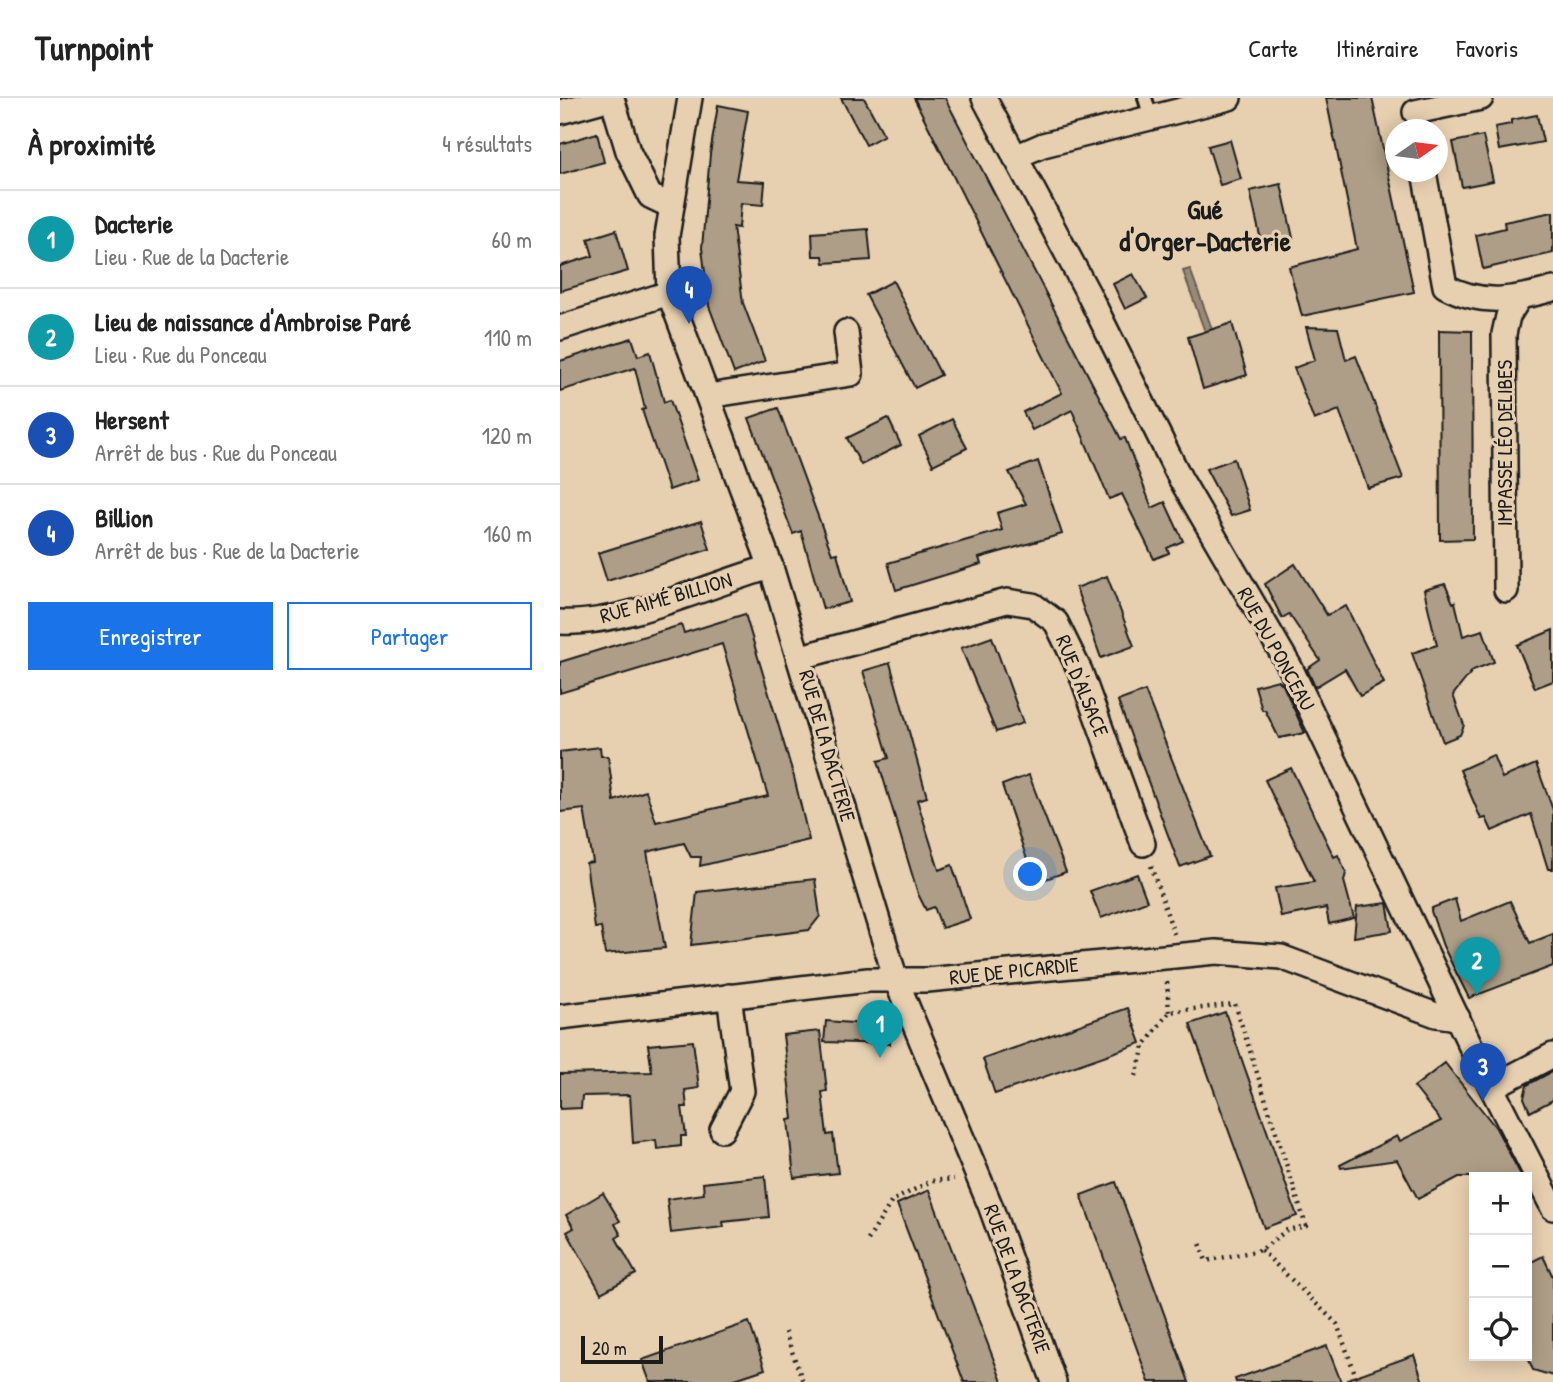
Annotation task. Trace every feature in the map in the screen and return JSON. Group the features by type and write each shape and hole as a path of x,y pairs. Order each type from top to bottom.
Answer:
{"street":[{"path":"560,112 612,98 628,151 650,196 671,206"},
{"name":"RUE DE LA DACTERIE","path":"690,98 667,236 669,293 771,567 801,657 896,980 986,1195 1054,1382"},
{"name":"RUE DU PONCEAU","path":"984,98 1089,295 1180,478 1290,667 1458,1018 1553,1208"},
{"path":"1015,157 1148,108 1229,98"},
{"path":"1414,113 1481,98"},
{"path":"1426,182 1446,286 1475,298 1518,300 1553,289"},
{"path":"560,328 669,293"},
{"name":"IMPASSE LÉO DELIBES","path":"1506,590 1504,334 1508,316 1518,300"},
{"path":"708,396 851,374 846,332"},
{"name":"RUE AIMÉ BILLION","path":"560,622 579,623 642,608 771,567"},
{"name":"RUE D'ALSACE","path":"801,657 1007,601 1033,605 1056,622 1080,671 1143,844"},
{"name":"RUE DE PICARDIE","path":"560,1017 868,980 927,981 1164,956 1250,954 1281,957 1436,1015 1458,1018"},
{"path":"722,1130 742,1091 729,996"},
{"path":"1492,1087 1553,1055"}],"path":[{"path":"1143,844 1175,935"},
{"path":"1136,1076 1144,1046 1169,1012 1166,976"},
{"path":"1169,1012 1235,1004 1306,1226 1287,1230 1261,1250 1206,1261 1199,1240"},
{"path":"868,1240 892,1201 931,1181 966,1178"},
{"path":"1261,1250 1337,1324 1359,1382"},
{"path":"785,1332 803,1382"}],"shaded area":[{"path":"1190,269 1212,329 1205,332 1183,271"}],"building":[{"path":"841,98 864,98 884,135 866,145"},
{"path":"914,98 945,98 1121,439 1125,438 1152,508 1165,502 1183,541 1167,548 1169,553 1154,559 1122,494 1109,499 1072,410 1032,430 1023,412 1062,393"},
{"path":"1326,98 1372,98 1385,158 1385,182 1390,182 1414,292 1302,316 1289,267 1357,249"},
{"path":"718,105 748,111 736,180 765,182 763,205 741,203 739,228 733,227 743,303 765,361 734,373 709,306 702,248 710,154"},
{"path":"1537,115 1543,142 1499,150 1495,127 1511,124 1511,120"},
{"path":"597,133 604,162 560,174 560,144"},
{"path":"1483,136 1493,181 1462,187 1453,142"},
{"path":"1230,140 1241,179 1220,185 1208,146"},
{"path":"1281,184 1293,238 1262,245 1250,191"},
{"path":"1553,212 1553,253 1483,269 1476,235 1505,228 1504,222"},
{"path":"868,229 871,260 824,263 823,256 813,256 812,233"},
{"path":"616,230 628,271 560,291 560,266 593,256 588,239"},
{"path":"1133,274 1147,298 1125,309 1113,284"},
{"path":"893,281 941,375 915,388 866,295"},
{"path":"1232,323 1247,375 1203,389 1188,337"},
{"path":"1306,327 1338,328 1346,360 1356,356 1403,478 1368,488 1339,410 1314,420 1294,368 1315,360"},
{"path":"1439,330 1472,331 1473,539 1440,540"},
{"path":"632,338 638,356 650,352 664,402 670,400 698,480 669,490 642,410 645,409 635,368 560,391 560,361"},
{"path":"778,408 832,554 837,553 850,602 823,609 801,531 793,534 749,418"},
{"path":"888,418 901,445 861,465 847,438"},
{"path":"952,419 967,448 933,465 919,436"},
{"path":"1234,459 1250,510 1231,516 1206,469"},
{"path":"1038,461 1062,534 979,558 981,564 896,590 888,563 1002,530 997,513 1026,504 1009,472"},
{"path":"701,521 710,549 607,581 598,553"},
{"path":"1295,564 1327,615 1346,606 1384,683 1360,696 1345,669 1315,687 1307,669 1320,660 1289,614 1282,618 1265,584"},
{"path":"1107,576 1134,646 1101,658 1076,588"},
{"path":"1445,584 1453,603 1455,602 1463,636 1483,630 1494,662 1473,670 1453,695 1464,725 1460,735 1443,742 1412,653 1437,645 1424,590"},
{"path":"745,614 794,777 809,840 700,866 701,857 691,857 684,843 647,852 665,948 605,954 601,927 595,928 586,863 593,862 584,809 560,812 560,752 600,747 601,756 608,756 614,801 646,791 656,822 768,796 722,644 560,693 560,662 681,625 684,633"},
{"path":"1553,630 1553,681 1535,688 1517,645"},
{"path":"992,637 1023,723 996,732 961,648"},
{"path":"890,663 927,797 917,800 939,870 952,865 970,919 942,928 934,907 926,910 918,894 878,761 889,758 863,671"},
{"path":"1278,680 1283,685 1305,733 1279,738 1265,710 1262,710 1255,686"},
{"path":"1145,691 1210,856 1180,867 1118,701"},
{"path":"1493,755 1502,778 1536,764 1553,810 1553,869 1548,869 1531,814 1492,831 1486,818 1481,819 1460,770"},
{"path":"1291,768 1334,857 1338,855 1346,873 1344,881 1354,918 1329,924 1326,908 1281,917 1275,888 1314,882 1265,780"},
{"path":"1029,775 1066,872 1035,883 1002,785"},
{"path":"1137,874 1147,901 1101,918 1090,891"},
{"path":"815,879 820,916 809,930 691,945 697,892"},
{"path":"1455,899 1461,921 1510,901 1530,943 1553,934 1553,966 1469,998 1443,946 1431,911 1432,908"},
{"path":"1387,903 1392,931 1354,937 1357,907"},
{"path":"1128,1008 1141,1043 995,1094 983,1059"},
{"path":"1225,1012 1297,1216 1264,1228 1190,1024"},
{"path":"826,1021 891,1026 890,1044 824,1042"},
{"path":"820,1031 827,1091 822,1092 827,1135 833,1134 838,1173 794,1178 788,1120 793,1119 783,1035"},
{"path":"693,1041 699,1088 685,1090 687,1107 682,1107 686,1136 681,1136 681,1146 657,1149 656,1140 633,1143 630,1095 582,1096 581,1108 560,1109 560,1074 652,1072 648,1045"},
{"path":"1445,1063 1496,1128 1519,1172 1469,1172 1469,1177 1459,1177 1418,1199 1397,1160 1341,1168 1340,1165 1397,1136 1400,1141 1441,1121 1414,1087"},
{"path":"1553,1071 1553,1100 1530,1112 1524,1098 1527,1085"},
{"path":"765,1176 769,1217 723,1222 724,1227 671,1233 667,1199 704,1194 703,1183"},
{"path":"1116,1182 1189,1382 1149,1382 1081,1195"},
{"path":"929,1190 1002,1382 964,1382 897,1204"},
{"path":"603,1193 620,1221 615,1224 621,1235 616,1238 636,1274 601,1293 567,1232 574,1228 566,1215"},
{"path":"1543,1256 1553,1277 1553,1376 1533,1370 1529,1361 1532,1361 1532,1262"},
{"path":"749,1322 765,1369 726,1382 650,1382 642,1360"},
{"path":"1327,1346 1341,1382 1236,1382 1235,1379"},
{"path":"1414,1355 1423,1382 1348,1382 1347,1379"}],"place":[{"name":"Billion","path":"689,324"},
{"name":"Lieu de naissance d'Ambroise Paré","path":"1477,995"},
{"name":"Dacterie","path":"880,1058"},
{"name":"Hersent","path":"1483,1101"}],"district":[{"name":"Gué d'Orger-Dacterie","path":"1205,225"}]}
